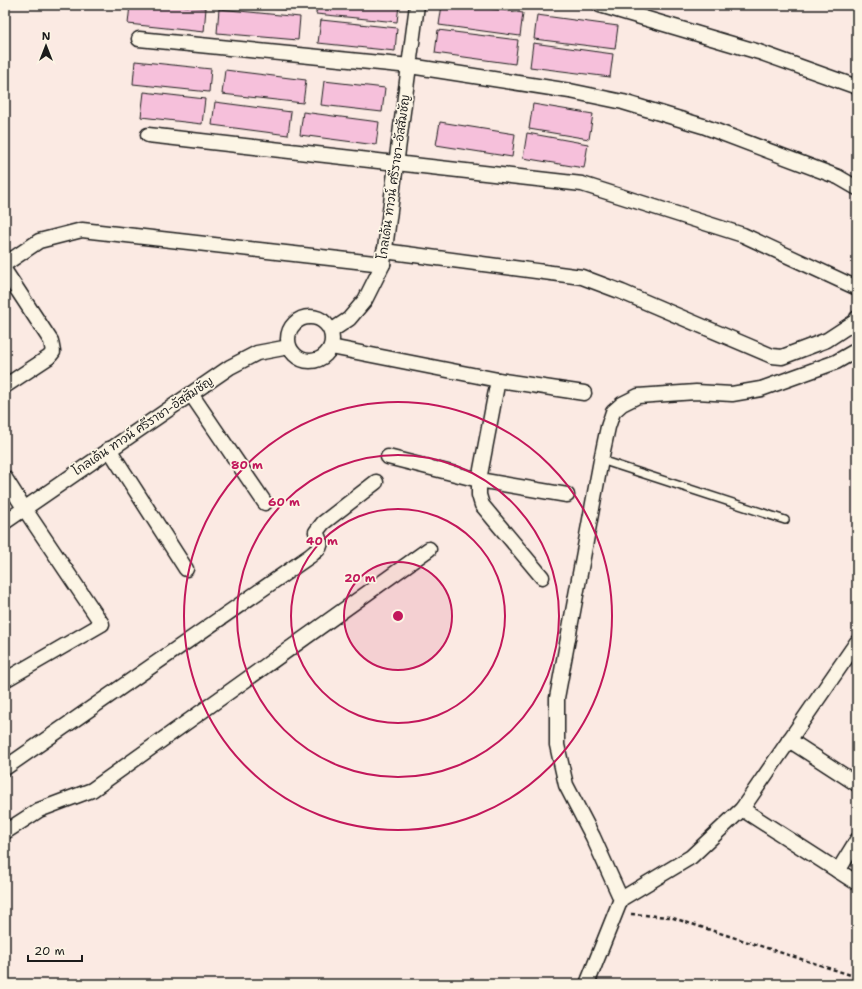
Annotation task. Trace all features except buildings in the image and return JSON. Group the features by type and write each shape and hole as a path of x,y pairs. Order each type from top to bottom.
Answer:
{"street":[{"name":"โกลเด้น ทาวน์ ศรีราชา-อัสสัมชัญ","path":"331,331 349,319 365,300 384,258 417,5"},
{"path":"600,5 759,52 857,87"},
{"path":"139,39 410,66 570,90 623,102 703,126 838,177 857,188"},
{"path":"148,135 582,184 744,235 857,288"},
{"path":"5,264 39,241 82,230 582,277 622,292 772,356 782,356 827,340 856,321 857,318"},
{"path":"5,271 51,341 53,352 49,357 5,386"},
{"path":"307,317 317,317 325,322 331,331 333,340 330,350 323,357 314,361 304,360 295,356 289,347 287,337 290,328 297,320 307,317"},
{"name":"โกลเด้น ทาวน์ ศรีราชา-อัสสัมชัญ","path":"5,522 230,367 257,353 289,347"},
{"path":"331,347 498,380 584,393"},
{"path":"621,899 593,837 566,785 557,745 556,698 601,460 612,412 622,404 638,396 696,392 732,394 762,389 836,362 857,350"},
{"path":"498,380 479,480 479,495 482,505 542,577"},
{"path":"191,394 265,503"},
{"path":"109,449 186,570"},
{"path":"388,457 479,480 567,495"},
{"path":"5,478 102,624 5,680"},
{"path":"5,768 310,556 321,546 321,542 316,532 323,523 376,482"},
{"path":"5,832 40,810 92,790 429,549"},
{"path":"587,984 621,899 691,857 742,809 857,642"},
{"path":"789,740 857,784"},
{"path":"742,809 857,883"},
{"path":"838,871 857,840"}],"lane":[{"path":"601,460 785,520"}],"path":[{"path":"615,913 670,917 857,977"}]}
